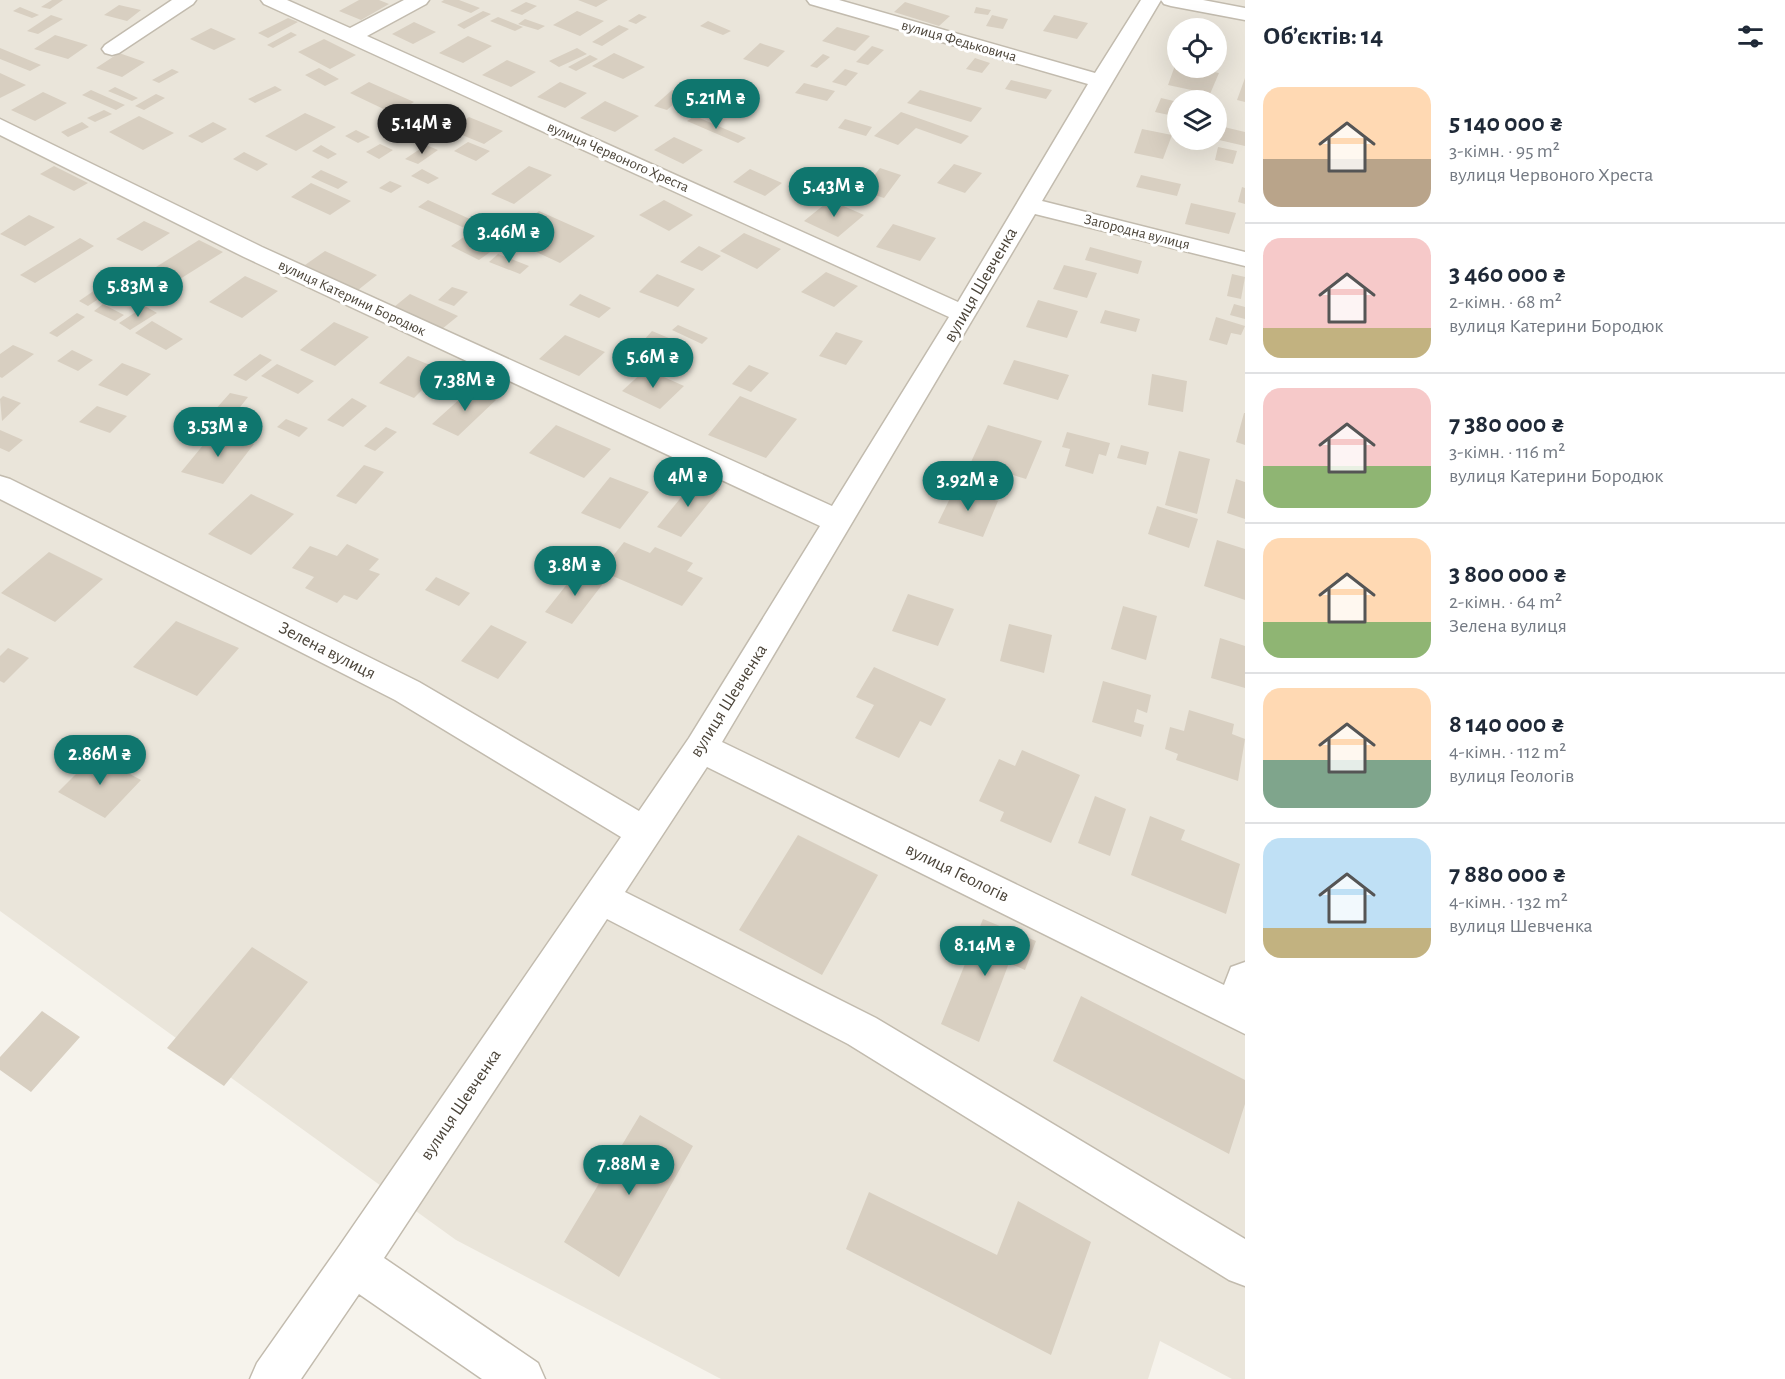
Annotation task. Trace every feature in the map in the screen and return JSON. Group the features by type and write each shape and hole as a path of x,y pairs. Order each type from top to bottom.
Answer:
{"street":[{"path":"112,49 186,0"},
{"name":"вулиця Червоного Хреста","path":"271,0 964,314"},
{"path":"351,36 419,0"},
{"name":"вулиця Федьковича","path":"817,0 860,6 1101,81"},
{"name":"вулиця Шевченка","path":"273,1379 354,1264 701,748 964,314 1101,81 1152,0"},
{"path":"1171,0 1245,14"},
{"name":"вулиця Катерини Бородюк","path":"0,126 253,252 839,522"},
{"name":"Загородна вулиця","path":"1028,205 1245,259"},
{"name":"Зелена вулиця","path":"0,486 407,691 644,833"},
{"name":"вулиця Геологів","path":"701,748 1242,1002"},
{"path":"601,898 862,1031 1245,1264"},
{"path":"354,1264 522,1379"}],"shaded area":[{"path":"0,0 1245,0 1245,1379 1232,1379 1160,1341 1148,1379 721,1379 456,1240 0,911"}],"building":[{"path":"52,0 63,0 50,9 41,7"},
{"path":"359,0 379,0 389,4 361,20 339,11"},
{"path":"459,0 480,8 471,13 441,2"},
{"path":"578,0 608,0 596,7"},
{"path":"526,2 537,6 522,15 510,11"},
{"path":"905,2 950,16 939,26 894,12"},
{"path":"119,5 141,10 127,21 104,15"},
{"path":"20,7 39,15 32,18 13,11"},
{"path":"976,7 991,10 988,15 974,13"},
{"path":"483,11 491,14 464,29 457,25"},
{"path":"577,11 604,21 580,36 553,25"},
{"path":"639,14 647,17 636,24 628,21"},
{"path":"51,15 63,19 38,34 27,31"},
{"path":"992,15 1008,19 1003,29 986,26"},
{"path":"1054,15 1088,23 1077,39 1043,31"},
{"path":"498,17 523,27 515,31 490,21"},
{"path":"288,18 298,22 268,38 258,33"},
{"path":"525,19 545,26 538,30 518,24"},
{"path":"708,21 731,31 723,35 700,26"},
{"path":"414,22 436,32 413,44 392,34"},
{"path":"619,25 629,29 602,46 592,42"},
{"path":"837,27 870,36 855,51 822,41"},
{"path":"211,28 236,39 214,50 190,39"},
{"path":"291,32 297,35 273,48 267,45"},
{"path":"55,35 88,45 68,59 34,49"},
{"path":"468,36 492,46 463,63 439,53"},
{"path":"324,39 356,55 330,69 298,52"},
{"path":"760,43 785,51 768,67 743,59"},
{"path":"872,46 884,50 868,65 856,62"},
{"path":"0,48 41,65 30,71 0,59"},
{"path":"577,48 587,54 559,67 549,61"},
{"path":"119,53 145,62 122,77 96,68"},
{"path":"614,53 645,67 623,79 592,66"},
{"path":"823,54 830,57 817,68 810,66"},
{"path":"590,55 598,59 576,71 568,67"},
{"path":"975,58 990,63 982,73 966,69"},
{"path":"507,60 536,72 511,87 482,75"},
{"path":"319,68 339,79 325,86 305,75"},
{"path":"172,69 179,72 159,83 152,80"},
{"path":"845,69 858,73 846,86 832,82"},
{"path":"0,73 26,85 0,98"},
{"path":"1171,78 1217,78 1212,90 1191,90 1168,85"},
{"path":"1245,78 1245,102 1237,100"},
{"path":"1011,80 1052,90 1046,99 1005,89"},
{"path":"369,82 414,102 394,114 350,93"},
{"path":"560,82 587,93 565,108 537,97"},
{"path":"804,83 835,91 827,101 795,93"},
{"path":"275,86 282,90 255,103 248,99"},
{"path":"115,87 138,98 132,101 108,91"},
{"path":"91,90 125,105 116,110 82,95"},
{"path":"672,90 685,94 667,110 654,106"},
{"path":"920,90 982,108 971,122 907,103"},
{"path":"43,92 67,103 35,121 11,110"},
{"path":"156,94 165,98 144,110 135,106"},
{"path":"1161,98 1167,99 1167,115 1155,112"},
{"path":"605,101 639,116 615,132 580,118"},
{"path":"104,110 112,114 95,122 87,118"},
{"path":"901,112 969,136 961,144 916,128 898,145 874,136"},
{"path":"305,113 336,127 296,151 265,136"},
{"path":"139,116 174,133 143,150 109,132"},
{"path":"695,116 746,138 738,143 687,121"},
{"path":"469,117 503,131 484,144 450,130"},
{"path":"845,119 872,127 866,136 838,128"},
{"path":"82,122 89,127 68,137 61,132"},
{"path":"213,122 227,129 202,143 188,136"},
{"path":"1227,128 1245,132 1245,146 1227,142"},
{"path":"1142,129 1167,134 1167,148 1163,159 1134,153"},
{"path":"356,130 370,137 358,143 345,136"},
{"path":"674,137 703,150 683,164 654,150"},
{"path":"468,142 490,151 476,161 454,151"},
{"path":"380,144 393,150 379,159 366,152"},
{"path":"321,145 337,154 328,159 312,151"},
{"path":"426,145 438,150 418,164 405,159"},
{"path":"1217,150 1237,151 1233,164 1215,160"},
{"path":"244,152 268,164 257,171 233,159"},
{"path":"954,164 982,173 965,193 937,183"},
{"path":"54,166 88,183 74,191 40,174"},
{"path":"529,166 552,175 514,204 491,194"},
{"path":"880,168 901,175 884,198 862,191"},
{"path":"422,169 439,178 428,184 411,176"},
{"path":"750,169 782,183 765,196 733,182"},
{"path":"321,170 348,182 338,189 311,177"},
{"path":"1141,175 1181,184 1177,196 1136,187"},
{"path":"390,181 402,186 391,193 379,188"},
{"path":"311,183 351,201 330,215 291,197"},
{"path":"1242,187 1245,188 1245,204 1238,202"},
{"path":"428,200 492,229 482,236 418,207"},
{"path":"664,200 693,215 669,231 639,215"},
{"path":"830,200 864,215 838,237 804,221"},
{"path":"1191,203 1236,213 1229,234 1185,224"},
{"path":"539,211 595,236 560,263 504,237"},
{"path":"29,215 55,227 25,246 0,234"},
{"path":"144,221 170,233 142,251 116,239"},
{"path":"893,224 936,238 920,261 876,247"},
{"path":"744,233 781,249 757,269 720,251"},
{"path":"465,236 493,250 479,260 451,246"},
{"path":"80,238 94,246 35,283 20,275"},
{"path":"199,240 223,252 172,284 148,272"},
{"path":"699,246 721,256 702,271 680,262"},
{"path":"1090,247 1142,261 1138,274 1085,260"},
{"path":"325,251 377,275 358,290 305,265"},
{"path":"498,254 529,266 520,274 489,262"},
{"path":"1064,265 1097,273 1087,298 1053,289"},
{"path":"826,272 858,286 834,307 801,292"},
{"path":"657,274 695,289 678,307 639,292"},
{"path":"1232,274 1245,277 1241,299 1227,296"},
{"path":"245,276 278,291 242,318 209,302"},
{"path":"111,279 121,284 88,306 79,301"},
{"path":"452,287 468,292 454,306 438,300"},
{"path":"410,294 458,316 442,329 394,307"},
{"path":"580,294 611,308 599,318 569,305"},
{"path":"1038,300 1078,311 1067,338 1026,327"},
{"path":"103,304 124,315 115,321 94,311"},
{"path":"1234,304 1245,307 1245,319 1230,315"},
{"path":"145,306 157,313 130,330 119,323"},
{"path":"1105,310 1140,319 1136,332 1100,323"},
{"path":"77,313 85,317 57,337 49,333"},
{"path":"1216,317 1245,326 1241,335 1231,333 1227,345 1209,340"},
{"path":"152,321 183,339 166,350 135,333"},
{"path":"334,322 369,337 335,366 300,350"},
{"path":"678,325 708,338 702,344 672,330"},
{"path":"652,331 683,344 674,354 643,341"},
{"path":"836,332 863,341 846,365 819,356"},
{"path":"565,335 605,352 579,376 539,359"},
{"path":"13,345 34,354 2,378 0,377 0,354"},
{"path":"72,350 93,360 78,371 57,361"},
{"path":"260,354 272,360 246,381 233,375"},
{"path":"408,356 442,370 414,398 379,383"},
{"path":"1014,360 1069,375 1058,400 1003,384"},
{"path":"122,363 151,374 127,396 98,385"},
{"path":"277,364 314,381 298,394 261,376"},
{"path":"749,365 769,373 751,392 732,384"},
{"path":"646,369 684,386 660,409 622,391"},
{"path":"1152,374 1187,381 1183,412 1148,405"},
{"path":"472,388 497,399 458,436 432,424"},
{"path":"230,393 248,397 233,416 214,411"},
{"path":"3,396 21,403 2,421 0,399"},
{"path":"740,396 797,419 766,458 708,435"},
{"path":"352,398 367,406 343,427 327,420"},
{"path":"97,406 127,416 110,433 79,422"},
{"path":"1245,413 1245,445 1236,442"},
{"path":"286,419 308,428 299,437 277,427"},
{"path":"556,425 611,449 584,478 529,453"},
{"path":"988,425 1042,441 1026,479 971,462"},
{"path":"386,427 397,432 375,451 364,446"},
{"path":"0,430 23,440 9,452 0,448"},
{"path":"1067,432 1110,443 1106,456 1099,454 1093,474 1065,466 1070,449 1062,447"},
{"path":"213,433 254,444 223,484 181,472"},
{"path":"1121,445 1149,452 1146,465 1117,458"},
{"path":"1179,451 1210,459 1197,514 1165,505"},
{"path":"364,465 384,472 356,504 336,496"},
{"path":"610,477 649,492 620,529 581,513"},
{"path":"696,479 720,489 681,537 657,527"},
{"path":"1236,479 1245,482 1245,519 1227,513"},
{"path":"955,488 998,501 983,537 938,523"},
{"path":"251,494 294,514 251,555 208,534"},
{"path":"1157,506 1198,519 1189,548 1148,534"},
{"path":"1217,540 1245,549 1245,600 1204,586"},
{"path":"624,542 650,553 655,547 693,563 687,571 703,578 682,606 601,571"},
{"path":"347,544 379,559 369,570 380,574 357,600 344,595 337,603 305,588 314,577 292,568 310,546 337,556"},
{"path":"49,552 103,579 55,622 1,593"},
{"path":"579,569 605,581 572,624 545,612"},
{"path":"436,577 470,593 459,606 425,590"},
{"path":"908,594 954,609 938,646 892,631"},
{"path":"1123,606 1157,616 1146,660 1111,649"},
{"path":"176,621 239,648 197,696 133,667"},
{"path":"1009,624 1052,635 1044,673 1000,661"},
{"path":"491,625 527,642 498,679 461,661"},
{"path":"1220,638 1245,646 1245,688 1211,678"},
{"path":"8,648 29,658 4,683 0,681 0,656"},
{"path":"874,667 946,699 931,726 920,721 899,758 855,738 874,705 856,697"},
{"path":"1103,681 1151,695 1147,713 1137,709 1134,722 1144,725 1141,737 1092,722"},
{"path":"1189,710 1234,724 1232,734 1245,739 1238,781 1176,760 1178,754 1165,749 1170,727 1184,731"},
{"path":"1022,750 1080,775 1051,843 1000,821 1004,812 979,801 999,759 1015,766"},
{"path":"95,755 141,780 105,818 58,792"},
{"path":"1095,796 1126,809 1110,856 1078,843"},
{"path":"1150,816 1185,830 1181,840 1240,864 1226,914 1131,875"},
{"path":"798,835 878,875 822,975 739,930"},
{"path":"983,919 1036,941 1025,970 1009,963 979,1042 941,1024"},
{"path":"252,947 308,982 224,1086 167,1048"},
{"path":"1081,996 1245,1080 1245,1104 1229,1154 1053,1061"},
{"path":"42,1011 80,1037 31,1092 0,1070 0,1057"},
{"path":"640,1115 693,1146 619,1277 564,1242"},
{"path":"869,1192 997,1255 1018,1201 1091,1242 1051,1355 846,1249"}]}
